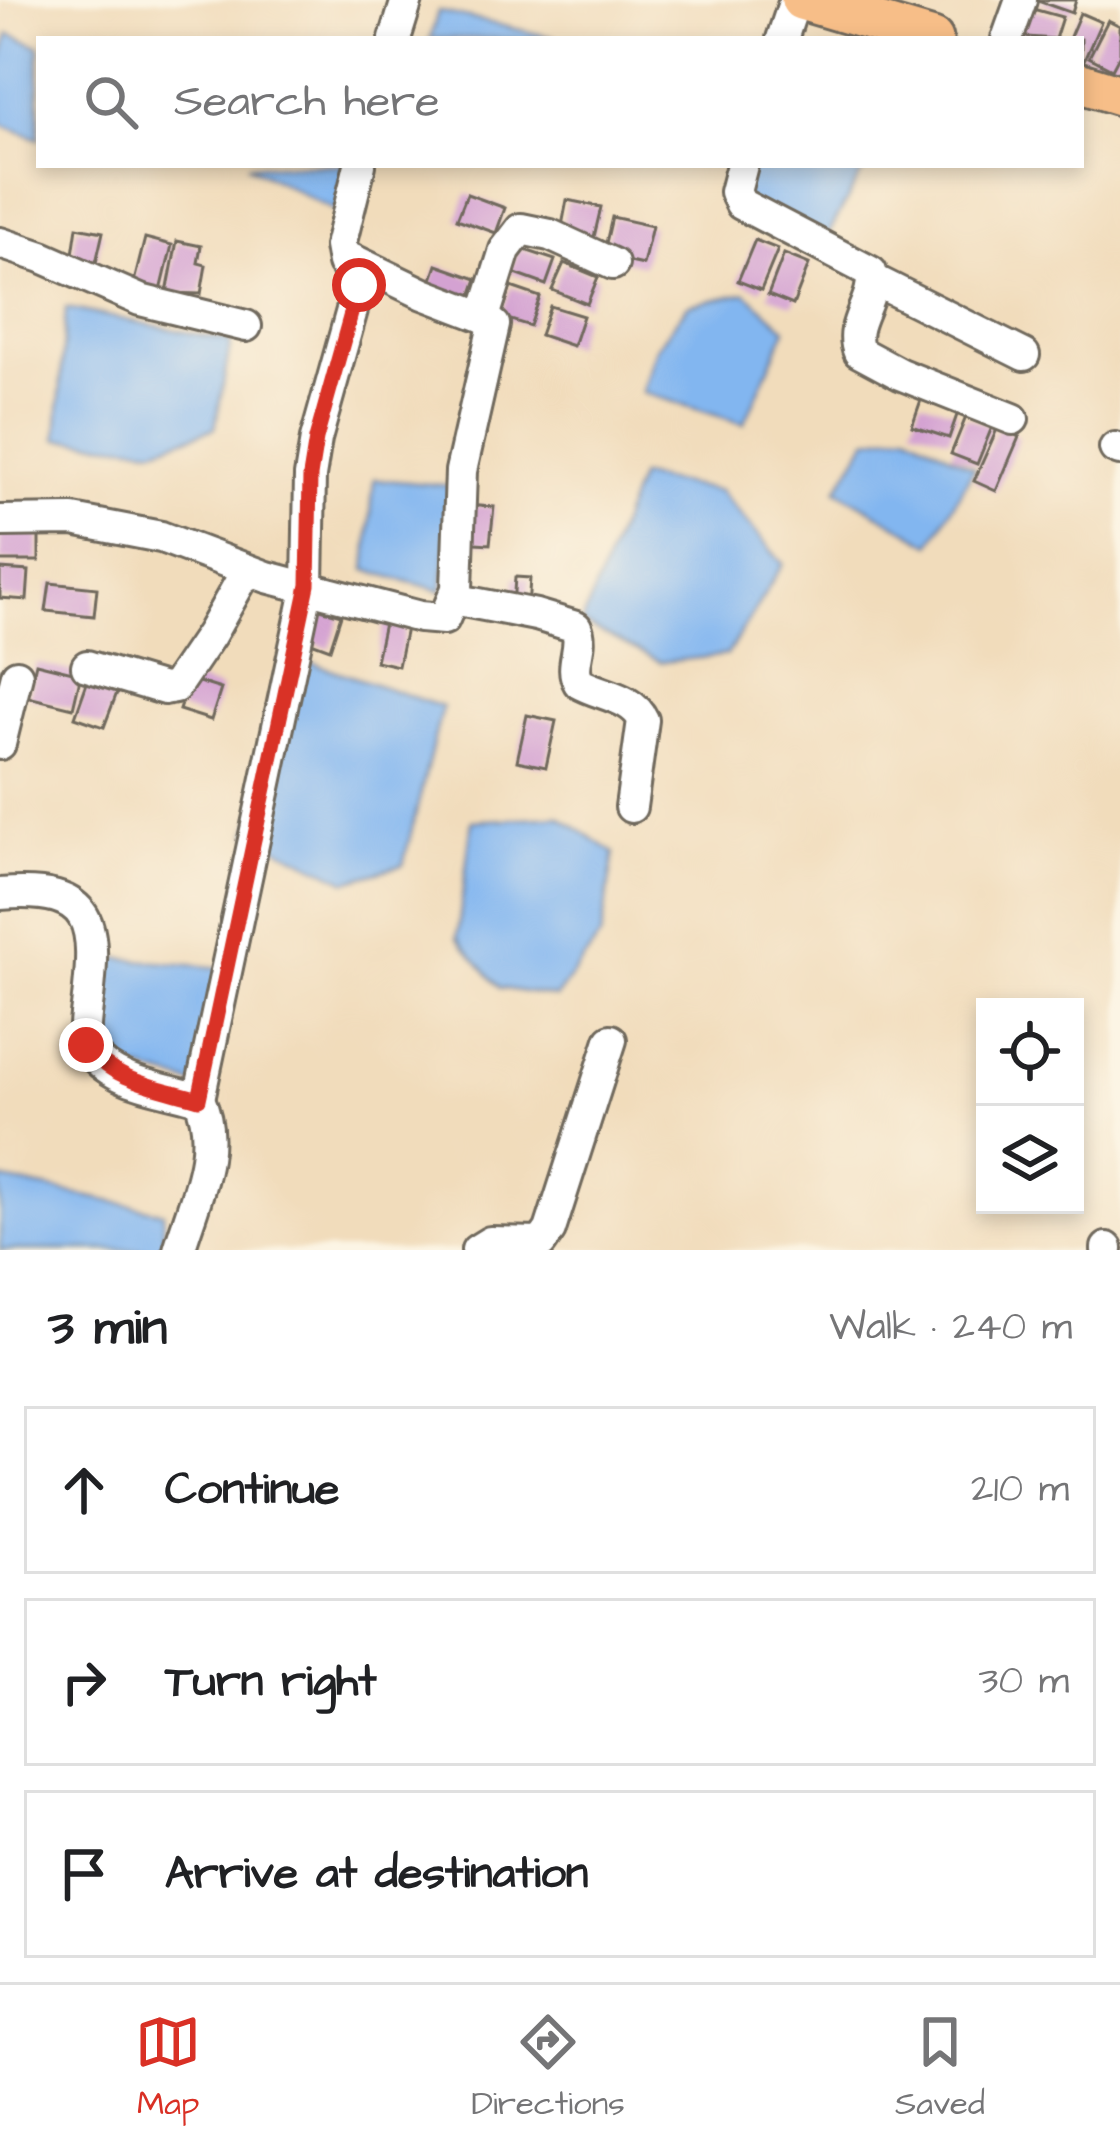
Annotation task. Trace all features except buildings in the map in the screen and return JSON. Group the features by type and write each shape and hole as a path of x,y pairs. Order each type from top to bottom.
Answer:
{"main road":[{"path":"802,0 923,36"},
{"path":"1084,84 1120,94"}],"street":[{"path":"395,36 407,0"},
{"path":"784,36 802,0"},
{"path":"1008,36 1021,0"},
{"path":"179,1250 209,1147 210,1121 199,1099 308,585 310,476 316,439 359,285 358,277 344,263 340,246 359,168"},
{"path":"741,168 734,192 741,205 872,272 874,280 855,332 859,352 900,374 1013,419"},
{"path":"484,316 505,250 521,229 550,235 613,264"},
{"path":"0,243 140,300 246,326"},
{"path":"0,521 73,520 161,537 247,570 420,617 444,619 453,599 461,471 494,325 484,316 424,295 341,254"},
{"path":"874,280 1024,355"},
{"path":"87,666 164,689 175,687 247,570"},
{"path":"453,599 576,628 580,634 574,676 579,683 632,705 644,720 631,807"},
{"path":"0,744 17,675"},
{"path":"0,894 41,890 68,899 88,926 92,961 86,1045 95,1058 119,1076 199,1099"},
{"path":"477,1250 490,1242 541,1243 550,1230 611,1040"}],"water":[{"path":"438,11 546,36 431,36"},
{"path":"9,34 36,45 36,138 0,124 0,63"},
{"path":"253,168 346,168 337,212"},
{"path":"747,168 864,168 824,242 731,217"},
{"path":"746,293 786,329 744,424 642,392 656,348 688,305"},
{"path":"66,308 231,341 215,428 155,448 57,439"},
{"path":"908,432 974,468 931,544 837,490 868,439"},
{"path":"639,476 719,491 783,564 727,655 661,662 582,623"},
{"path":"374,479 453,486 442,591 366,570"},
{"path":"301,659 442,707 403,865 347,881 248,833"},
{"path":"559,816 614,853 601,936 556,997 500,988 457,938 472,821"},
{"path":"106,957 223,968 199,1086 119,1064 105,1037"},
{"path":"0,1179 163,1212 164,1250 0,1250"}],"route":[{"path":"86,1045 119,1076 199,1099 308,585 310,476 316,439 359,285"}]}
